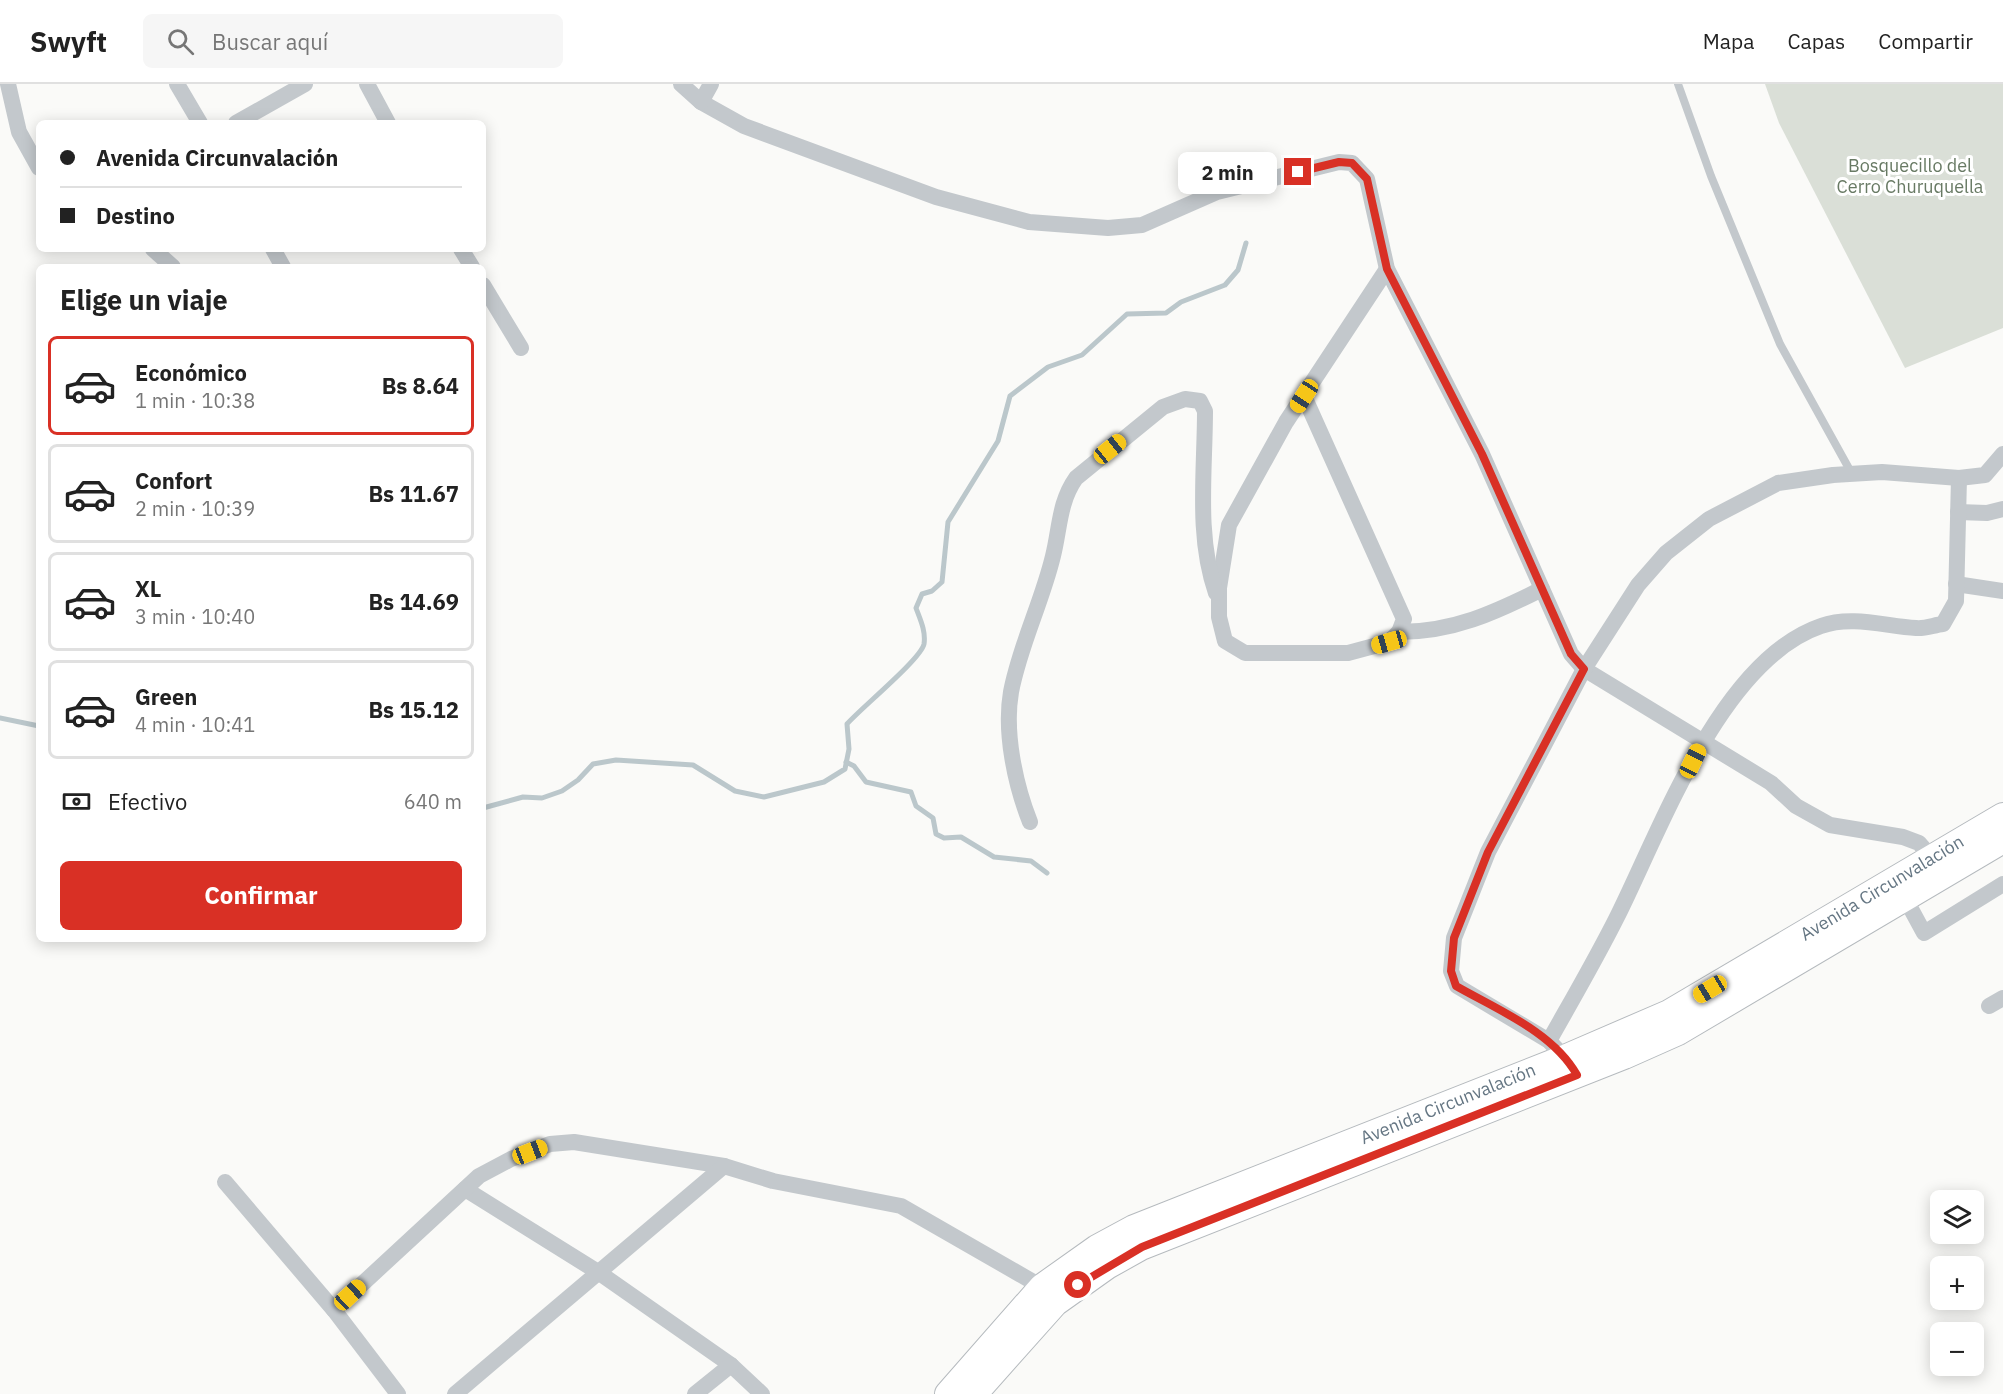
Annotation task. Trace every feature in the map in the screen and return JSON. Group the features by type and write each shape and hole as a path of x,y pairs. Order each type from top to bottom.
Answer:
{"main road":[{"name":"Avenida Circunvalación","path":"948,1394 1042,1287 1097,1248 1134,1228 1669,1013 2003,816"},
{"name":"Avenida Circunvalación","path":"974,1394 1055,1303 1107,1266 1142,1247 1564,1057 1678,1032 2003,840"}],"street":[{"path":"8,84 19,132 36,163"},
{"path":"177,84 198,120"},
{"path":"241,120 305,84"},
{"path":"367,84 386,120"},
{"path":"681,84 702,102 744,126 936,197 1029,222 1108,228 1143,225 1217,192 1339,162 1352,163 1367,179 1387,269 1482,454 1571,654 1584,669 1771,783 1796,806 1830,825 1903,837 1919,843 1932,858"},
{"path":"702,102 711,84"},
{"path":"156,252 170,264"},
{"path":"1219,603 1221,564 1229,525 1304,396 1387,269"},
{"path":"486,290 521,348"},
{"path":"1030,822 1016,769 1010,727 1011,693 1053,555 1065,493 1076,478 1163,407 1185,399 1200,401 1205,411 1206,566 1219,603 1225,641 1245,652 1348,653 1389,642 1399,632 1404,619 1304,396"},
{"path":"1959,478 1956,601 1943,624 1918,628 1852,621 1822,625 1790,640 1758,668 1703,741 1616,920 1564,1057 1456,986 1451,971 1454,938 1488,852 1584,669 1638,585 1666,553 1709,519 1778,483 1882,472 1959,478 1985,475 2003,454"},
{"path":"1958,512 1987,513 2003,509"},
{"path":"1956,584 2003,591"},
{"path":"1399,632 1431,632 1492,614 1542,589"},
{"path":"1905,898 1924,933 2003,884"},
{"path":"334,1310 479,1176 550,1144 574,1142 724,1166 772,1181 901,1206 1042,1287"},
{"path":"455,1394 724,1166"},
{"path":"225,1182 334,1310 398,1394"},
{"path":"465,1190 598,1272 731,1365 762,1394"},
{"path":"695,1394 731,1365"}],"lane":[{"path":"1678,84 1711,176 1780,344 1852,474"}],"green space":[{"name":"Bosquecillo del Cerro Churuquella","path":"1765,84 2003,84 2003,328 1905,368 1779,123"}],"waterway":[{"path":"486,807 523,797 542,798 562,791 578,780 593,764 616,760 693,765 735,791 764,797 824,782 845,769 849,749 847,724 913,661 924,644 923,630 916,608 922,594 932,591 942,582 948,522 998,441 1010,396 1048,367 1082,355 1127,314 1166,313 1181,302 1225,285 1238,270 1246,243"},
{"path":"0,718 36,725"},
{"path":"846,762 854,766 866,782 911,792 916,806 933,818 936,834 944,838 961,837 994,857 1031,861 1047,873"}],"route":[{"path":"1078,1285 1142,1247 1577,1075 1567,1057 1549,1041 1456,986 1451,971 1454,938 1488,852 1584,669 1571,654 1482,454 1387,269 1367,179 1352,163 1339,162 1298,172"}]}
